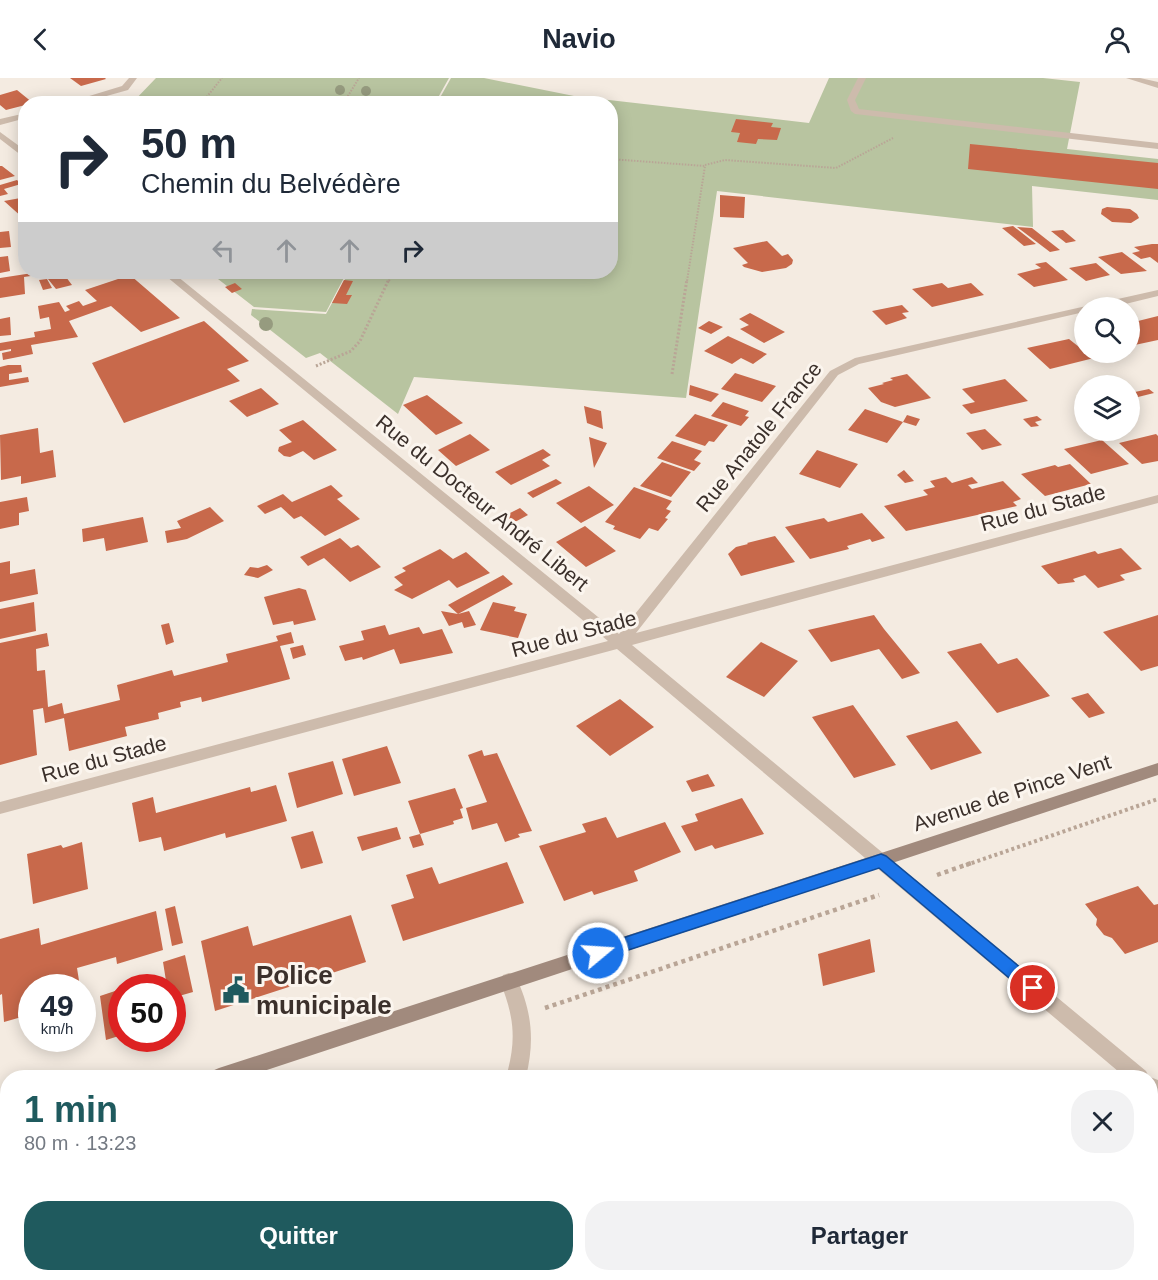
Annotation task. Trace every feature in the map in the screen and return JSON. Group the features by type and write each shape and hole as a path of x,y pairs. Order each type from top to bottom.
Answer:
{"main road":[{"name":"Avenue de Pince Vent","path":"240,1070 1158,769"}],"street":[{"path":"96,96 125,88 134,78"},
{"path":"862,78 851,99 855,111 1158,146"},
{"path":"1130,78 1158,86"},
{"path":"0,122 18,117"},
{"path":"0,135 18,150"},
{"name":"Rue du Docteur André Libert","path":"175,279 620,643 1131,1070"},
{"path":"1140,297 1158,293"},
{"name":"Rue Anatole France","path":"620,643 834,373 855,361 1074,311"},
{"name":"Rue du Stade","path":"0,808 1158,499"},
{"path":"509,981 523,1016 524,1038 517,1070"}],"path":[{"path":"207,96 222,78"},
{"path":"348,96 359,78"},
{"path":"618,160 701,166 725,160 836,168 888,142 913,119"},
{"path":"672,374 705,166 701,166"},
{"path":"292,375 351,351 360,340 390,279"},
{"path":"932,877 1158,800"},
{"path":"569,1000 877,896"}],"green space":[{"path":"156,78 449,78 439,96 139,96"},
{"path":"451,78 484,78 574,96 441,96"},
{"path":"829,78 1043,78 1080,82 1067,149 1158,159 1158,200 1032,186 1033,227 717,191 686,398 414,377 398,414 320,353 306,358 251,315 252,309 326,314 345,279 618,279 618,101 809,123"},
{"path":"218,279 343,279 326,312 254,307"}],"building":[{"path":"70,78 105,78 106,79 81,86"},
{"path":"17,90 24,96 18,96 18,107 6,110 0,105 0,95"},
{"path":"736,119 773,123 771,127 781,128 777,140 758,139 756,144 737,142 740,133 731,132"},
{"path":"970,144 1158,163 1158,189 968,169"},
{"path":"0,166 2,166 15,176 0,180"},
{"path":"18,181 18,185 4,189 8,194 0,196 0,185"},
{"path":"720,195 745,197 744,218 720,217"},
{"path":"18,198 18,214 4,201"},
{"path":"1107,207 1130,209 1139,218 1131,223 1112,222 1101,214 1102,209"},
{"path":"1013,226 1036,244 1024,246 1002,228"},
{"path":"1017,227 1032,228 1060,250 1050,252"},
{"path":"1063,230 1076,241 1066,243 1051,231"},
{"path":"9,231 11,247 0,248 0,232"},
{"path":"767,241 782,256 788,254 793,260 792,264 786,268 762,272 744,267 742,265 748,263 733,248"},
{"path":"1158,244 1158,263 1150,257 1141,259 1132,253 1140,251 1134,247"},
{"path":"1122,252 1147,271 1121,274 1098,257"},
{"path":"8,256 10,271 0,273 0,257"},
{"path":"1046,262 1068,280 1034,287 1017,274 1041,268 1035,264"},
{"path":"1096,263 1110,275 1086,281 1069,268"},
{"path":"18,275 18,279 24,279 25,294 0,298 0,278"},
{"path":"47,279 52,288 43,290 39,280"},
{"path":"48,279 68,279 72,285 56,289"},
{"path":"118,279 135,279 180,318 141,332 111,306 69,321 78,337 31,345 33,354 3,360 2,353 11,351 11,349 0,351 0,343 35,337 34,332 51,329 49,317 40,319 38,306 59,302 65,312 70,310 66,306 79,301 83,306 97,301 85,290"},
{"path":"344,280 353,281 346,295 352,295 347,304 332,303"},
{"path":"235,283 242,289 232,293 225,287"},
{"path":"942,283 948,288 971,283 984,295 932,307 912,289"},
{"path":"902,305 909,312 902,313 907,318 886,325 872,311"},
{"path":"750,313 785,332 764,343 740,329 749,325 739,319"},
{"path":"1158,316 1158,340 1140,344 1140,320"},
{"path":"10,317 11,335 0,336 0,319"},
{"path":"204,321 249,361 227,369 240,381 124,423 92,363"},
{"path":"709,321 723,327 711,334 698,328"},
{"path":"728,336 767,354 753,364 741,358 732,364 704,351"},
{"path":"1069,339 1074,343 1074,363 1050,369 1027,348"},
{"path":"21,365 22,372 9,374 9,380 28,377 29,382 0,387 0,367"},
{"path":"735,373 776,386 762,402 721,389"},
{"path":"907,374 931,398 895,407 881,402 868,388 893,380 890,378"},
{"path":"1005,379 1028,401 971,414 962,405 975,402 962,389"},
{"path":"690,385 719,394 711,402 689,395"},
{"path":"261,388 279,404 247,417 229,401"},
{"path":"1149,389 1154,393 1140,396 1140,391"},
{"path":"427,395 463,423 436,435 403,405"},
{"path":"723,402 749,411 745,416 749,417 741,426 711,416"},
{"path":"584,406 601,411 603,429 587,423"},
{"path":"865,409 903,422 887,443 848,430"},
{"path":"695,414 728,425 714,442 709,441 705,446 675,436"},
{"path":"907,415 920,419 916,426 903,422"},
{"path":"1037,416 1042,420 1035,422 1039,426 1031,427 1023,419"},
{"path":"303,420 337,450 314,460 303,451 290,457 278,451 279,447 292,442 279,430"},
{"path":"38,428 40,453 53,450 56,477 21,484 21,476 1,480 0,435"},
{"path":"985,429 1002,445 982,450 966,433"},
{"path":"470,434 490,450 456,466 438,450"},
{"path":"1156,434 1158,436 1158,461 1142,464 1119,443 1140,441 1140,438"},
{"path":"589,437 607,443 594,468"},
{"path":"672,441 702,451 694,460 701,463 694,471 657,458"},
{"path":"1103,441 1129,464 1091,474 1064,449"},
{"path":"543,449 551,455 542,460 550,466 511,485 495,472"},
{"path":"817,450 858,464 840,488 799,474"},
{"path":"662,462 691,472 671,497 640,486"},
{"path":"1070,464 1091,484 1045,496 1021,474 1055,465 1058,467"},
{"path":"904,470 914,481 905,483 897,475"},
{"path":"946,477 952,483 972,477 978,483 968,485 972,489 1003,481 1021,499 1013,502 1017,506 906,531 884,506 928,495 923,490 935,487 930,481"},
{"path":"556,479 562,483 533,498 527,493"},
{"path":"331,485 343,496 337,499 360,519 325,536 301,516 294,519 281,507 265,514 257,506 283,494 292,502"},
{"path":"589,486 614,505 581,523 556,503"},
{"path":"634,487 672,501 666,509 671,511 665,518 668,519 658,531 649,528 640,539 613,529 615,526 605,522"},
{"path":"27,497 29,511 19,513 19,525 0,529 0,502"},
{"path":"210,507 224,521 187,539 167,543 165,531 181,528 177,521"},
{"path":"520,508 528,515 513,523 504,516"},
{"path":"862,513 885,538 872,542 870,539 847,546 849,549 810,559 785,527 824,518 828,522"},
{"path":"143,517 148,542 106,551 104,538 83,542 82,529"},
{"path":"585,526 616,551 586,567 556,542"},
{"path":"775,536 795,562 741,576 728,554 736,547"},
{"path":"340,538 351,548 358,545 381,567 350,582 324,558 308,566 300,557"},
{"path":"1121,548 1142,569 1120,575 1125,580 1098,588 1085,575 1073,579 1075,582 1058,584 1041,566 1095,551 1098,554"},
{"path":"440,549 453,559 466,552 490,573 457,588 449,580 412,599 394,590 403,585 394,577 406,571 402,568"},
{"path":"10,561 10,574 35,569 38,594 0,602 0,563"},
{"path":"267,565 273,570 258,578 244,575 250,567 258,568"},
{"path":"503,575 513,584 458,614 448,605"},
{"path":"299,588 306,590 316,620 294,625 293,621 273,625 264,597"},
{"path":"34,602 36,631 0,639 0,609"},
{"path":"493,602 516,607 514,611 527,614 518,638 480,630"},
{"path":"441,611 458,614 469,611 476,625 464,628 462,622 449,626"},
{"path":"874,615 920,673 902,679 879,649 831,662 808,630"},
{"path":"1158,615 1158,666 1141,671 1103,632"},
{"path":"169,623 174,642 166,645 161,625"},
{"path":"385,625 389,635 419,627 423,634 442,629 453,653 400,664 394,649 363,660 362,657 345,661 339,646 364,640 361,631"},
{"path":"291,632 294,643 280,646 290,679 202,702 201,697 180,702 181,707 158,713 159,719 125,727 127,736 69,751 64,718 45,723 43,708 33,710 37,755 0,765 0,643 47,633 49,646 36,649 37,671 45,670 48,707 62,703 64,714 120,700 117,685 172,670 174,676 228,662 226,654 278,641 276,636"},
{"path":"761,642 798,661 764,697 726,677"},
{"path":"981,643 998,664 1017,658 1050,696 997,713 947,652"},
{"path":"303,645 306,655 293,659 290,648"},
{"path":"1088,693 1105,713 1089,718 1071,698"},
{"path":"620,699 654,727 610,756 576,726"},
{"path":"853,705 896,765 854,778 812,717"},
{"path":"957,721 982,753 931,770 906,736"},
{"path":"387,746 401,783 354,796 342,759"},
{"path":"482,750 484,756 497,753 532,831 518,834 520,837 505,842 497,823 472,830 466,808 487,802 468,755"},
{"path":"333,761 343,794 297,808 288,773"},
{"path":"708,774 715,786 692,792 686,781"},
{"path":"276,785 287,821 226,838 225,833 164,851 161,837 139,842 132,803 153,797 156,813 250,787 251,792"},
{"path":"455,788 463,808 460,809 463,818 453,821 454,824 420,834 408,801"},
{"path":"742,798 764,834 715,849 712,845 695,851 681,826 698,821 695,814"},
{"path":"606,817 617,838 665,822 681,852 634,871 638,881 594,895 592,891 564,901 539,846 586,832 582,824"},
{"path":"397,827 401,839 362,851 357,837"},
{"path":"313,831 323,863 301,869 291,837"},
{"path":"420,834 424,845 413,848 409,837"},
{"path":"82,842 88,889 33,904 27,854 61,845 63,848"},
{"path":"507,862 524,903 403,941 391,905 414,898 406,875 432,867 439,884"},
{"path":"1138,886 1154,905 1158,904 1158,942 1125,954 1112,938 1104,935 1096,925 1097,919 1085,904"},
{"path":"175,906 183,943 172,946 165,909"},
{"path":"156,911 163,950 117,964 116,957 77,968 78,974 18,974 18,1018 4,1022 2,994 0,995 0,939 39,928 41,945"},
{"path":"351,915 366,962 215,1011 201,941 248,926 253,946"},
{"path":"870,939 875,972 823,986 818,954"},
{"path":"185,955 193,992 186,994 186,974 165,974 163,962"},
{"path":"108,993 108,1039 106,1040 100,996"}],"place":[{"name":"Police municipale","path":"236,990"}],"route":[{"path":"598,953 881,860 1033,988"}]}
